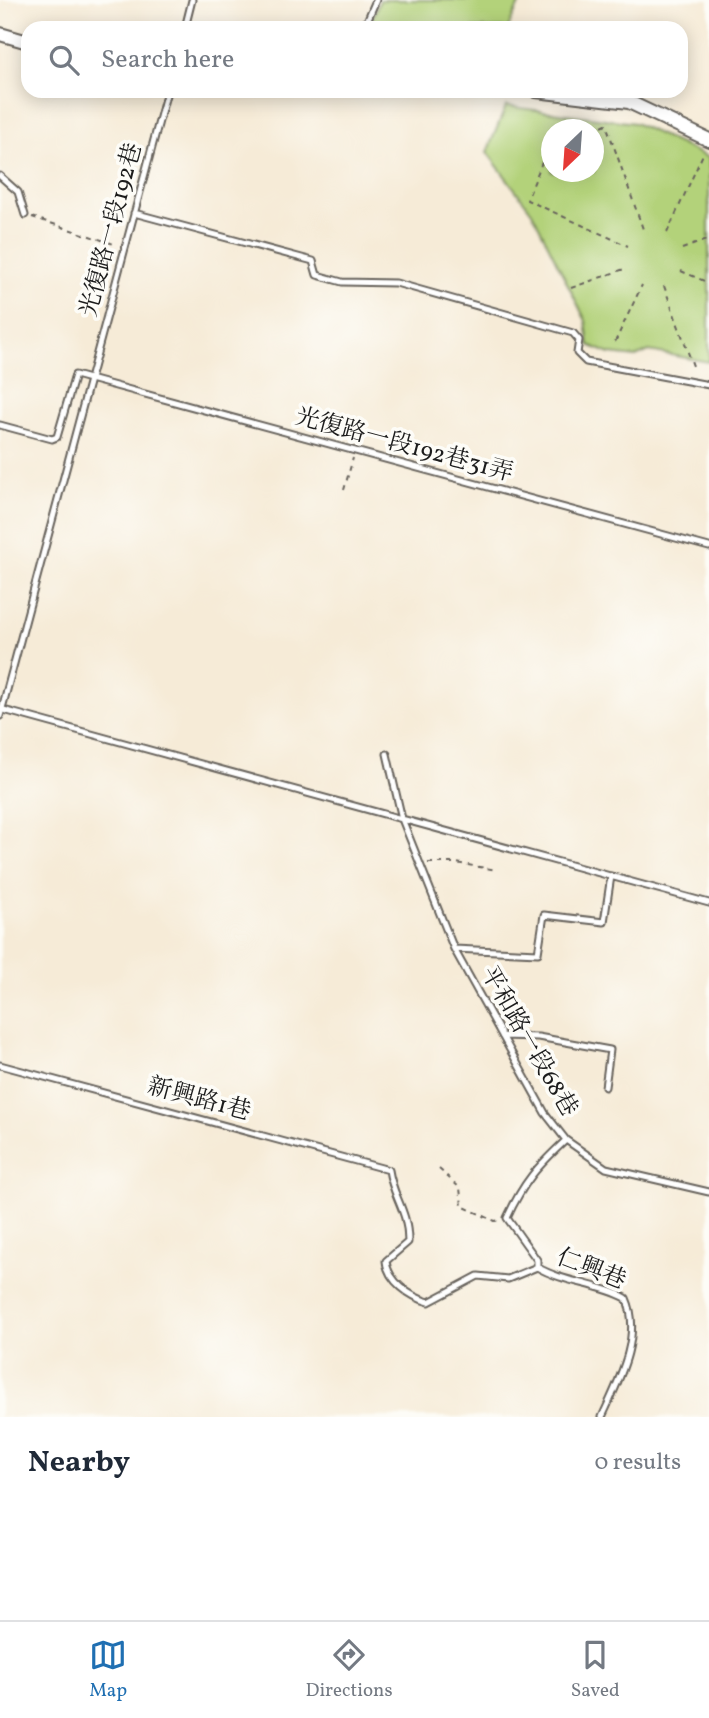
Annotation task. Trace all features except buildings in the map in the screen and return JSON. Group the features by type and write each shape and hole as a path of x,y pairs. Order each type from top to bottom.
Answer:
{"street":[{"path":"0,34 21,40"},
{"path":"595,98 629,102 709,140"}],"lane":[{"path":"187,21 192,0"},
{"path":"367,21 376,0"},
{"name":"光復路一段192巷","path":"1,711 165,98"},
{"path":"0,176 18,192 25,215"},
{"path":"134,213 313,261 317,275 323,278 341,282 396,283 573,333 579,340 578,353 586,362 709,385"},
{"path":"0,425 52,439 57,437 75,375 90,377"},
{"name":"光復路一段192巷31弄","path":"90,377 709,547"},
{"path":"1,711 709,903"},
{"name":"平和路一段68巷","path":"387,754 402,819 454,949 545,1113 566,1140 606,1168 709,1192"},
{"path":"454,949 538,953 544,915 604,922 611,876"},
{"path":"501,1035 538,1037 610,1050 605,1087"},
{"name":"新興路1巷","path":"0,1065 389,1170 391,1184 408,1223 408,1242 386,1261 387,1269 409,1293 429,1302 478,1276 508,1279 537,1267"},
{"path":"508,1218 518,1193 534,1169 566,1140"},
{"name":"仁興巷","path":"508,1218 537,1260 537,1267 551,1275 620,1294 626,1298 631,1308 632,1324 624,1367 602,1417"}],"path":[{"path":"604,125 606,124 644,232"},
{"path":"667,233 704,153"},
{"path":"541,165 527,200 628,246"},
{"path":"25,215 124,247"},
{"path":"682,249 709,239"},
{"path":"571,288 627,268"},
{"path":"681,271 709,283"},
{"path":"615,342 642,285"},
{"path":"664,286 693,366"},
{"path":"344,490 355,450"},
{"path":"420,863 456,863 497,870"},
{"path":"439,1169 460,1188 462,1206 495,1221 508,1218"}],"green space":[{"path":"380,0 521,0 511,21 372,19"},
{"path":"506,106 635,123 709,158 709,362 649,351 636,357 610,354 589,345 586,321 532,212 487,152"}]}
